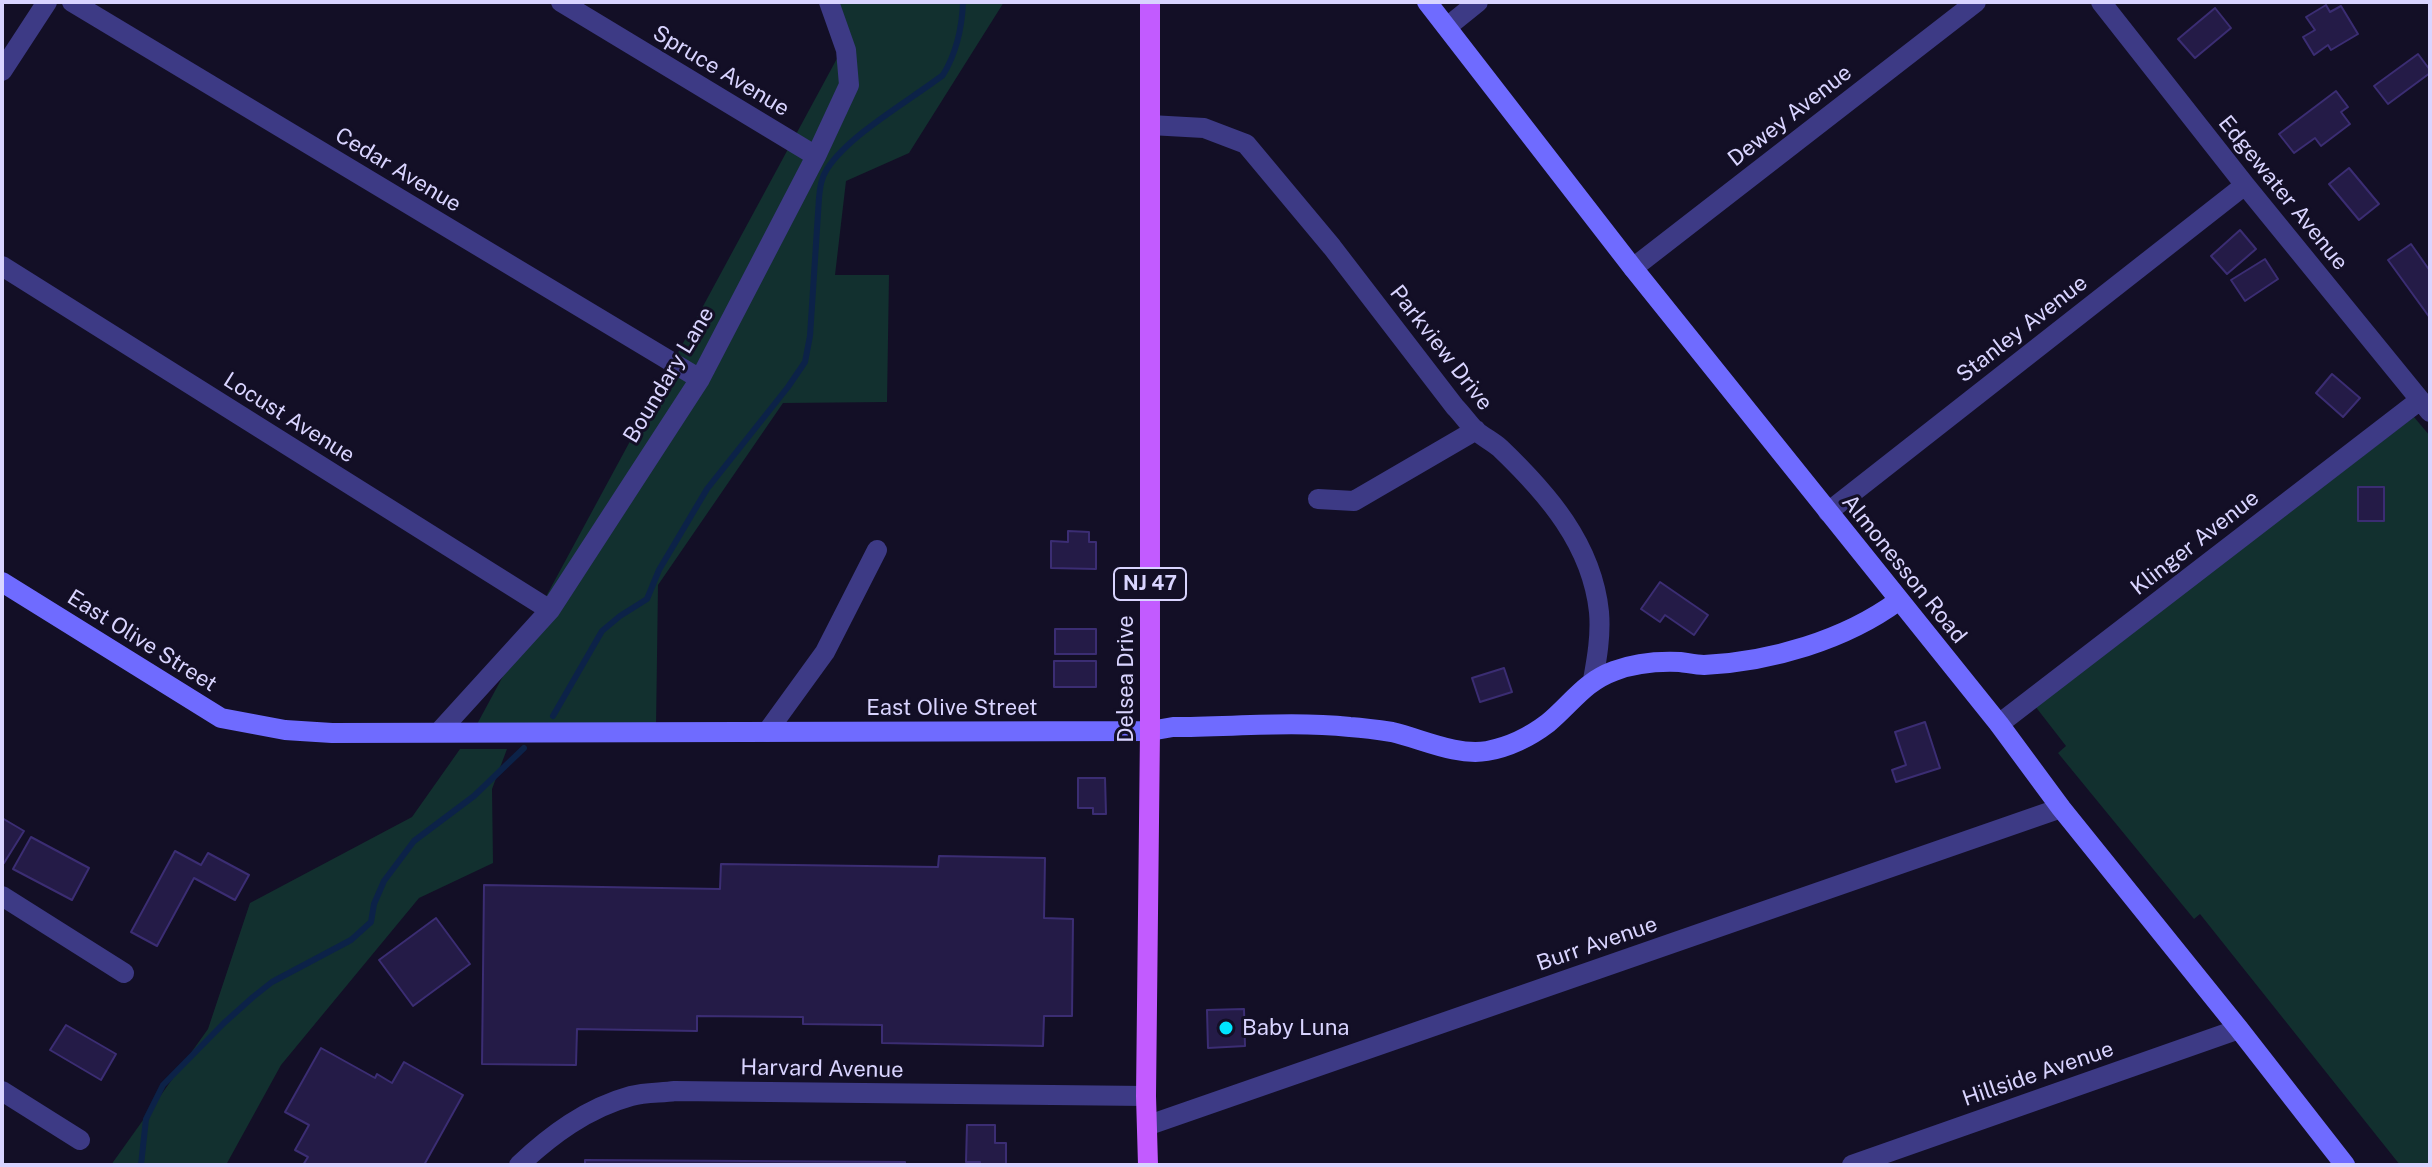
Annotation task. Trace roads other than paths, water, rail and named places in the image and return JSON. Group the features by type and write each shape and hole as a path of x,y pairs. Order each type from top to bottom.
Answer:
{"main road":[{"name":"Delsea Drive","path":"1148,1165 1150,2"}],"street":[{"path":"2,71 47,2"},
{"name":"Cedar Avenue","path":"72,2 700,379"},
{"name":"Spruce Avenue","path":"561,2 816,156"},
{"name":"Boundary Lane","path":"439,732 550,610 700,379 816,156 849,85 846,50 829,2"},
{"name":"Almonesson Road","path":"1427,2 1633,268 1999,724 2061,808 2345,1165"},
{"path":"1447,27 1478,2"},
{"name":"Dewey Avenue","path":"1633,268 1976,2"},
{"name":"Edgewater Avenue","path":"2101,2 2425,406"},
{"name":"Parkview Drive","path":"1150,125 1204,128 1246,144 1332,247 1476,430 1496,444 1544,492 1558,510 1589,569 1599,613 1600,635 1593,680"},
{"name":"Stanley Avenue","path":"1828,512 2245,185"},
{"name":"Locust Avenue","path":"2,266 550,610"},
{"name":"Klinger Avenue","path":"1999,724 2425,406"},
{"path":"1318,499 1354,501 1476,430"},
{"path":"767,732 825,652 877,550"},
{"name":"East Olive Street","path":"2,582 221,718 285,730 332,733 1150,731 1173,727 1330,725 1395,733 1462,750 1485,751 1506,745 1547,723 1593,680 1635,664 1680,662 1702,665 1791,651 1855,629 1898,601"},
{"name":"Burr Avenue","path":"1149,1125 2061,808"},
{"path":"2,896 124,973"},
{"name":"Hillside Avenue","path":"1852,1165 2239,1029"},
{"path":"2,1091 80,1140"},
{"name":"Harvard Avenue","path":"519,1165 580,1116 632,1096 675,1091 1146,1096"}],"waterway":[{"path":"553,716 602,631 647,599 659,570 707,489 805,362 810,336 823,176 850,143 943,75 958,40 963,2"},
{"path":"141,1165 146,1119 163,1085 224,1023 272,982 351,940 371,922 374,904 384,881 414,841 474,796 524,748"}],"place":[{"name":"Baby Luna","path":"1226,1028"}]}
